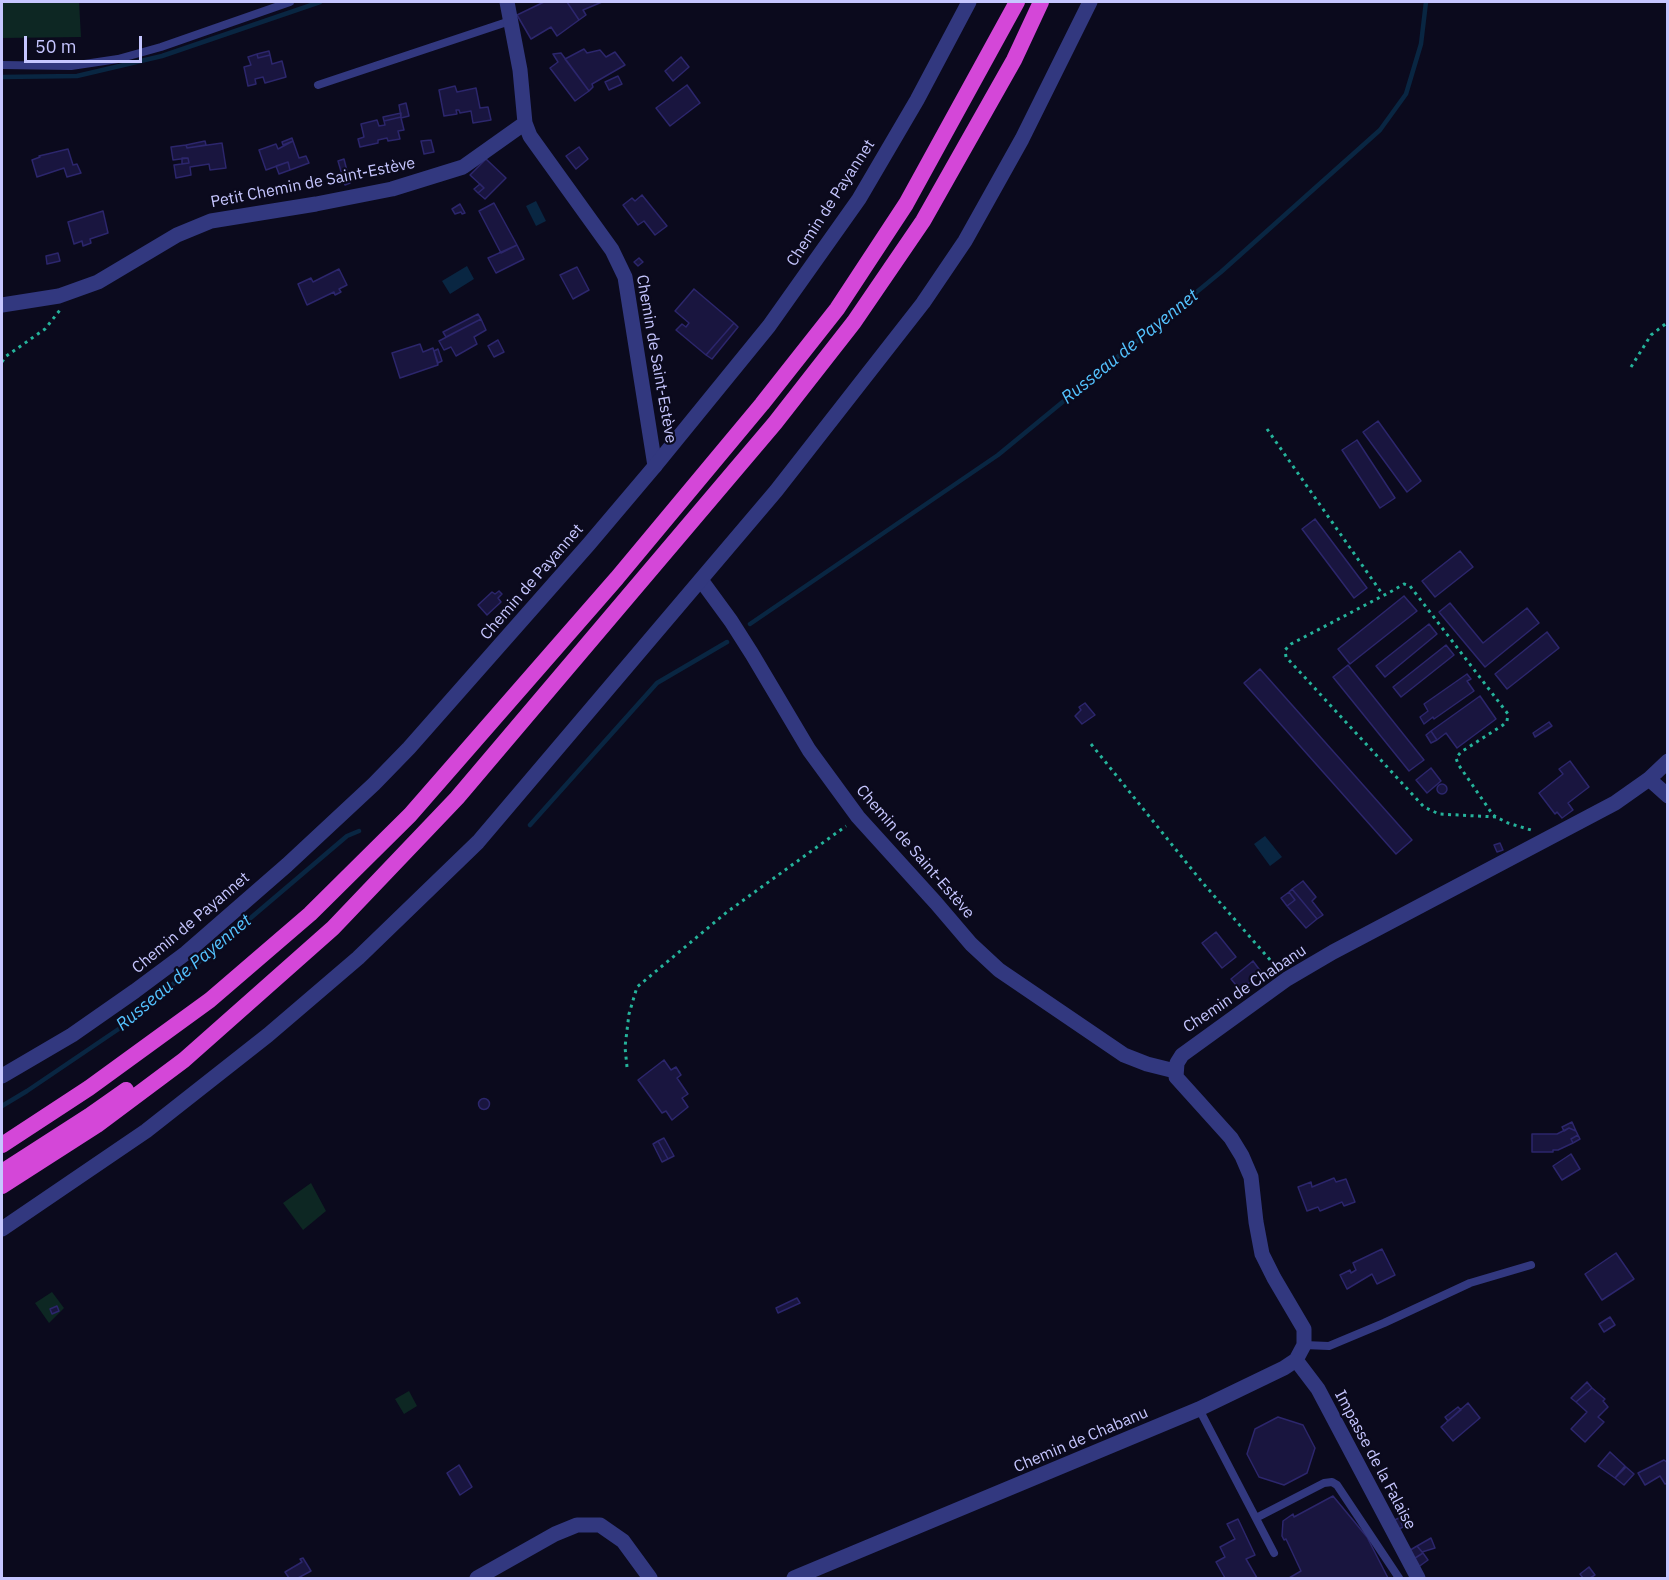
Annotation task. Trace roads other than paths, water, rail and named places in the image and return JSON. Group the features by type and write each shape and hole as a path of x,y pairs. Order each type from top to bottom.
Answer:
{"highway":[{"path":"2,1145 89,1088 210,1000 310,914 410,815 624,569 762,404 837,309 906,204 1017,2"},
{"path":"2,1186 98,1125 184,1060 333,928 457,798 775,423 854,322 923,221 1014,60 1041,2"},
{"path":"2,1172 162,1065 297,961"}],"street":[{"name":"Chemin de Saint-Estève","path":"507,2 520,70 525,123 535,145 612,250 623,271 655,466"},
{"name":"Chemin de Payannet","path":"2,1076 72,1035 194,946 374,784 493,654 655,466 769,326 855,204 917,100 969,2"},
{"path":"2,1229 146,1131 268,1035 358,958 478,842 776,491 923,303 964,241 1022,139 1090,2"},
{"name":"Petit Chemin de Saint-Estève","path":"2,305 64,294 98,282 177,235 211,221 392,189 463,167 525,123"},
{"name":"Chemin de Saint-Estève","path":"701,580 747,646 809,750 858,817 971,944 999,970 1124,1055 1175,1071"},
{"name":"Chemin de Chabanu","path":"1175,1071 1182,1055 1192,1046 1287,979 1333,952 1615,803 1649,779 1668,761"},
{"path":"1649,779 1668,796"},
{"path":"1175,1071 1180,1082 1230,1138 1242,1156 1251,1177 1256,1222 1263,1254 1274,1278 1304,1329 1304,1345 1296,1360"},
{"name":"Chemin de Chabanu","path":"794,1578 811,1575 1199,1409 1296,1360"},
{"name":"Impasse de la Falaise","path":"1296,1360 1317,1389 1416,1578"},
{"path":"477,1578 555,1534 577,1525 600,1526 623,1541 650,1578"}],"lane":[{"path":"2,65 71,66 118,59 161,47 290,2"},
{"path":"318,85 510,21"},
{"path":"1304,1345 1329,1346 1470,1283 1531,1265"},
{"path":"1199,1409 1274,1553"},
{"path":"1256,1518 1324,1483 1332,1482 1337,1485 1399,1578"}],"water":[{"path":"536,201 546,221 536,226 526,206"},
{"path":"467,266 474,279 450,294 442,281"},
{"path":"1265,836 1282,857 1270,866 1254,844"}],"waterway":[{"path":"2,77 77,76 162,56 320,2"},
{"name":"Russeau de Payennet","path":"750,624 998,455 1221,272 1380,130 1406,94 1421,44 1426,2"},
{"name":"Russeau de Payennet","path":"530,825 657,683 727,642"},
{"name":"Russeau de Payennet","path":"2,1106 126,1024 347,836 359,831"}]}
